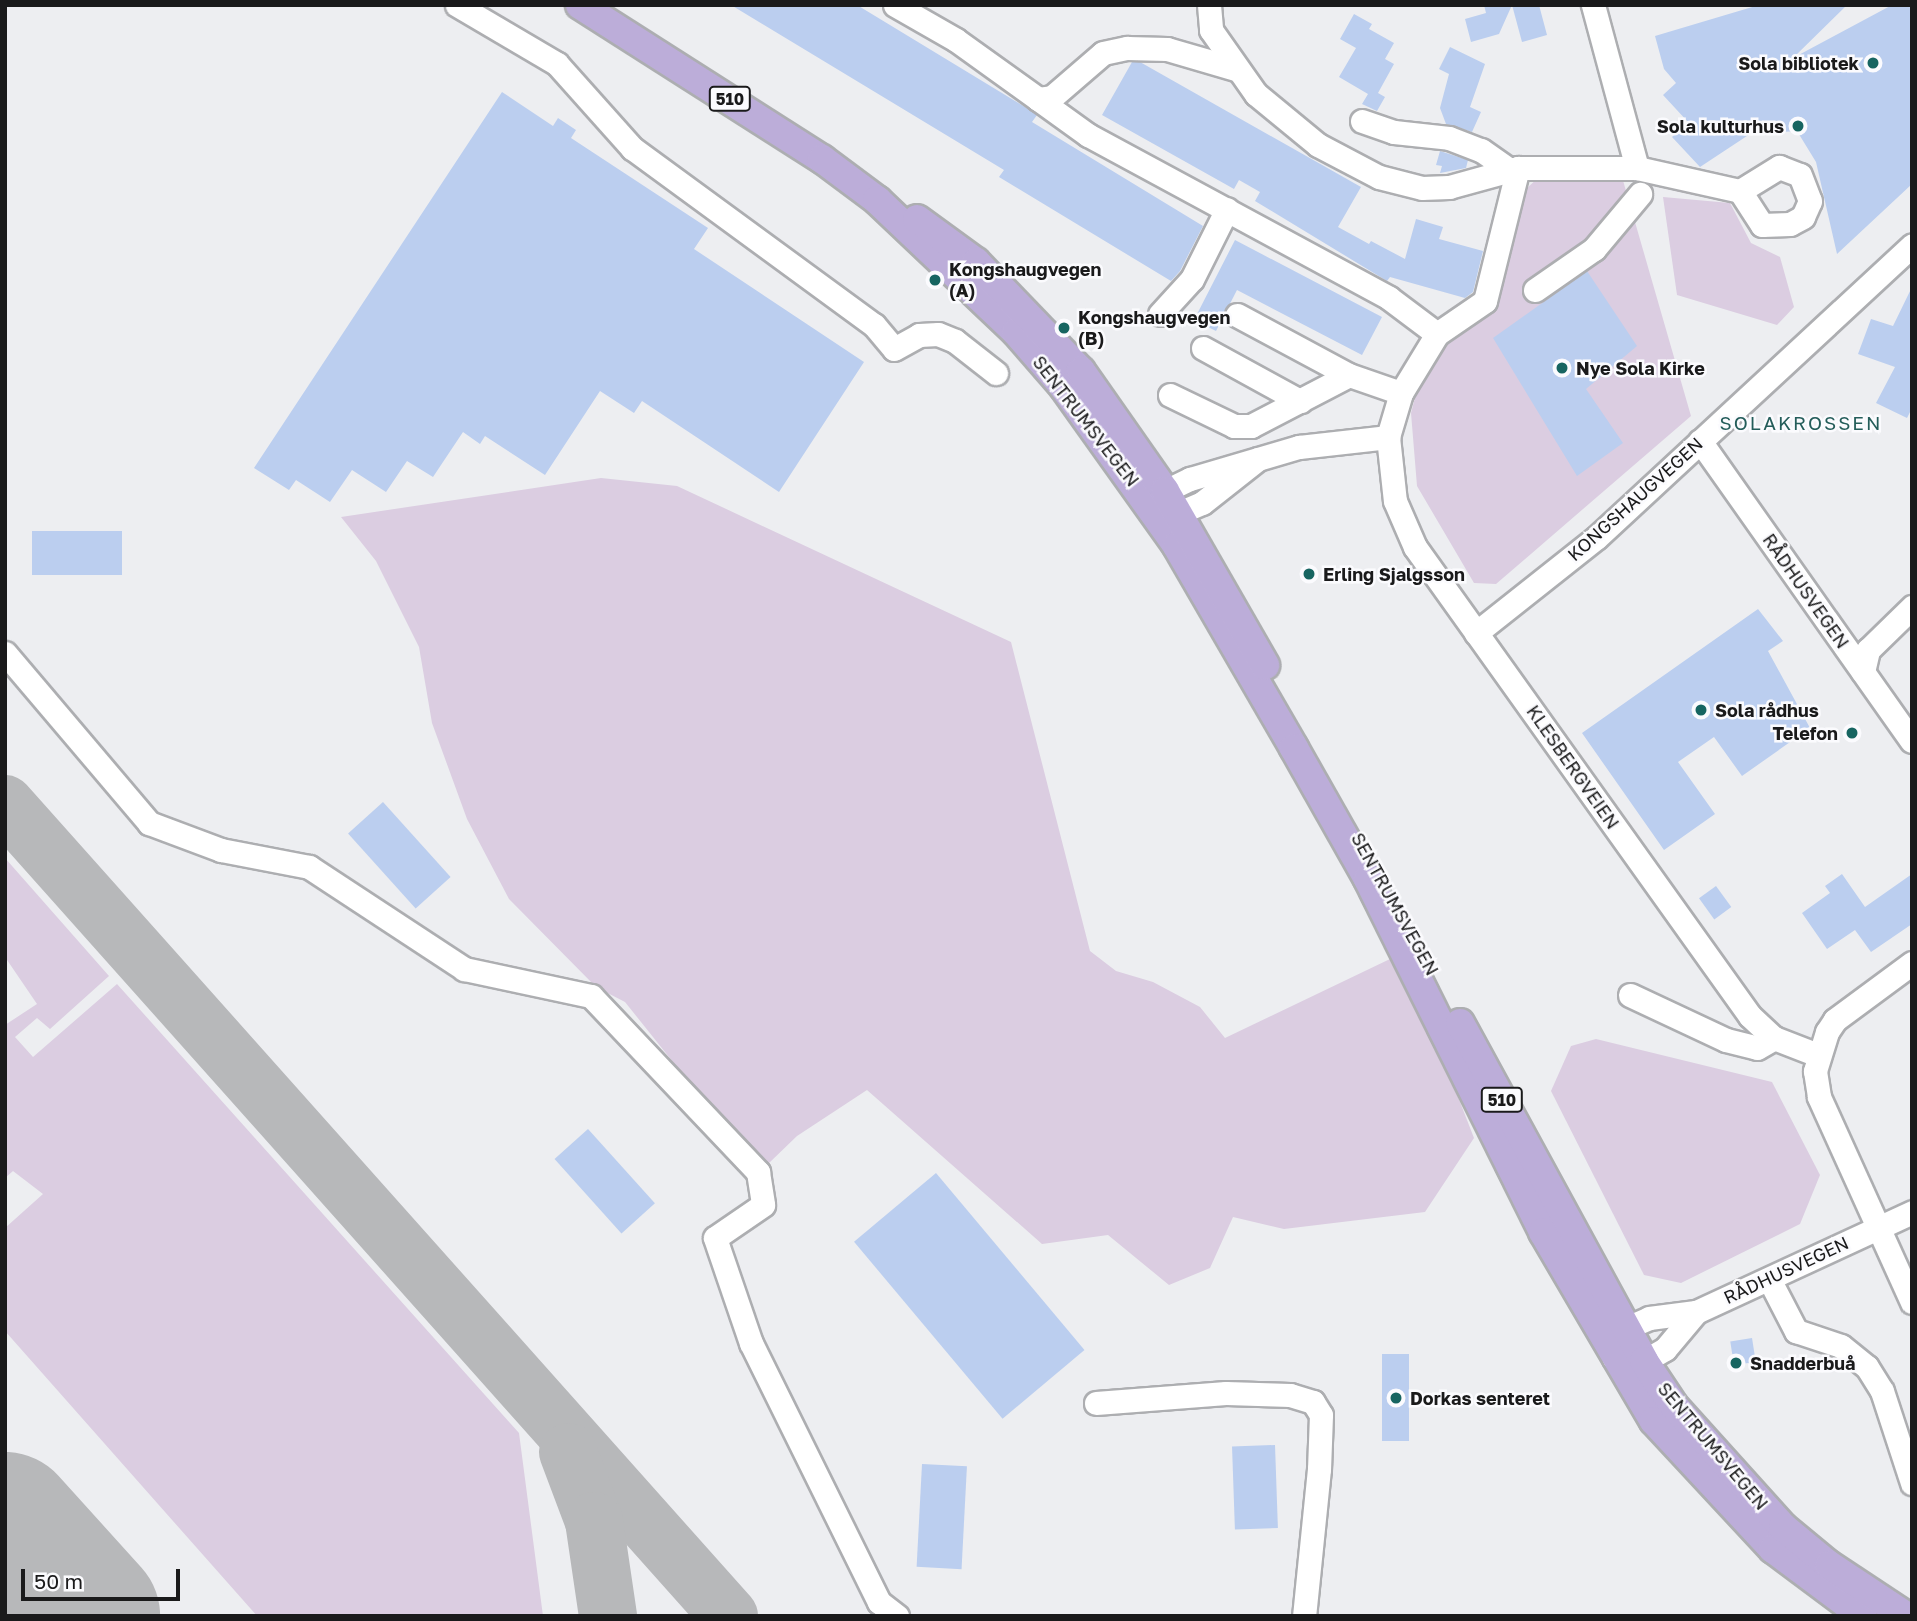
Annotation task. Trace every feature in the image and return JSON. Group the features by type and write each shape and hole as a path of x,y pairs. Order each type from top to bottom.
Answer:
{"main road":[{"name":"SENTRUMSVEGEN","path":"599,10 822,159 877,200 910,214 976,262 1031,315 1081,371 1236,609 1644,1361 1674,1405 1783,1527 1829,1565 1906,1616"},
{"name":"SENTRUMSVEGEN","path":"1166,505 1368,879 1543,1232 1614,1358 1654,1421 1731,1508 1812,1582 1863,1616"}],"street":[{"path":"457,5 557,64 632,148 874,325 894,349 919,335 938,334 956,341 996,373"},
{"path":"895,5 956,40 1088,135 1409,310 1437,334"},
{"path":"1209,5 1207,20 1236,69 1290,124 1343,160 1380,177 1422,188 1449,187 1513,169 1637,168 1740,191"},
{"path":"1593,5 1637,168"},
{"path":"1038,99 1052,97 1103,53 1127,48 1167,49 1236,69"},
{"path":"1362,121 1394,132 1450,138 1481,150 1513,169"},
{"path":"1166,505 1258,459 1330,440 1388,437 1401,393 1437,334 1485,300 1513,169"},
{"path":"1535,290 1594,249 1640,194"},
{"path":"1160,314 1192,279 1227,209"},
{"name":"KONGSHAUGVEGEN","path":"1476,633 1596,538 1912,245"},
{"path":"1237,315 1349,375 1401,393"},
{"path":"1203,348 1300,401"},
{"path":"1170,394 1234,426 1251,426 1349,375"},
{"name":"KLESBERGVEIEN","path":"1388,437 1395,501 1415,547 1750,1016 1774,1038 1818,1055"},
{"name":"RÅDHUSVEGEN","path":"1700,441 1912,741"},
{"path":"1863,671 1868,650 1908,616"},
{"path":"5,653 149,823 221,850 309,867 464,969 591,996 758,1172 763,1205 715,1238 751,1343 879,1602 897,1616"},
{"path":"1912,963 1835,1020 1818,1055 1819,1097 1912,1302"},
{"path":"1630,995 1726,1040 1757,1048 1774,1038"},
{"name":"RÅDHUSVEGEN","path":"1626,1328 1649,1318 1696,1312 1912,1212"},
{"path":"1769,1279 1796,1331 1841,1346 1867,1367 1882,1391 1912,1483"},
{"name":"RÅDHUSVEGEN","path":"1644,1361 1665,1349 1696,1312"},
{"path":"1626,1328 1614,1358 1644,1361"},
{"path":"1096,1403 1226,1393 1290,1395 1313,1402 1321,1415 1319,1469 1304,1616"}],"shaded area":[{"path":"1622,177 1691,416 1496,584 1474,583 1417,486 1411,413 1422,371 1445,338 1491,304 1515,199 1538,178"},
{"path":"1663,197 1730,203 1751,243 1780,257 1794,307 1777,325 1677,295"},
{"path":"601,478 677,486 1011,642 1090,951 1116,971 1153,982 1200,1007 1225,1038 1390,959 1439,1048 1474,1138 1425,1212 1284,1229 1233,1217 1210,1268 1169,1285 1108,1235 1042,1244 867,1090 797,1136 768,1164 689,1082 625,1002 596,987 509,899 467,819 432,723 419,647 376,561 341,517"},
{"path":"5,858 109,976 50,1029 37,1018 15,1037 33,1057 117,984 519,1433 543,1616 257,1616 5,1331 5,1228 43,1194 13,1171 5,1178 5,1025 37,1004 5,957"},
{"path":"1596,1039 1772,1082 1820,1175 1800,1224 1681,1283 1644,1275 1551,1091 1571,1046"}],"building":[{"path":"731,5 857,5 1025,107 1037,115 1032,122 1203,226 1180,271 1171,281 999,177 1004,170"},
{"path":"1484,5 1512,5 1499,34 1471,42 1465,19 1486,13"},
{"path":"1512,5 1539,5 1547,35 1522,42"},
{"name":"Sola kulturhus","path":"1759,5 1847,5 1793,58 1892,5 1912,5 1912,184 1837,254 1816,162 1797,131 1750,134 1700,167 1672,137 1688,122 1663,95 1676,83 1664,69 1655,36"},
{"path":"1354,14 1372,24 1369,29 1394,43 1385,59 1394,64 1378,93 1385,97 1377,111 1362,104 1368,94 1339,77 1356,48 1340,39"},
{"path":"1450,47 1485,64 1470,107 1481,112 1472,132 1446,124 1440,108 1449,74 1439,69"},
{"path":"1132,62 1140,62 1361,187 1338,227 1369,244 1371,241 1405,259 1416,219 1443,227 1439,239 1483,251 1473,292 1465,298 1390,277 1387,281 1255,201 1260,192 1239,180 1234,189 1102,115"},
{"path":"502,92 553,126 558,118 576,130 571,138 708,228 694,249 864,362 779,492 642,401 634,413 600,391 545,475 485,436 480,444 463,432 433,477 407,461 386,492 352,470 330,502 296,480 289,490 254,468"},
{"path":"1440,151 1468,160 1466,168 1440,173 1442,166 1436,165"},
{"path":"1235,240 1382,317 1362,355 1237,290 1216,331 1194,320"},
{"name":"Nye Sola Kirke","path":"1587,271 1637,346 1586,389 1623,443 1577,476 1493,338"},
{"path":"1912,287 1912,408 1907,418 1876,403 1895,367 1858,354 1871,319 1893,326"},
{"path":"32,531 122,531 122,575 32,575"},
{"path":"1758,609 1783,641 1768,651 1810,728 1742,776 1714,737 1678,762 1715,814 1664,850 1582,733"},
{"path":"383,802 451,877 416,909 348,833"},
{"path":"1842,874 1865,907 1912,874 1912,924 1871,952 1855,930 1827,949 1802,913 1830,893 1825,886"},
{"path":"1716,886 1731,907 1714,919 1699,898"},
{"path":"588,1129 655,1203 621,1233 555,1159"},
{"path":"936,1173 1084,1350 1003,1419 854,1242"},
{"path":"1752,1338 1756,1362 1734,1365 1730,1341"},
{"name":"Dorkas senteret","path":"1382,1354 1409,1354 1409,1441 1382,1441"},
{"path":"1275,1445 1278,1528 1235,1529 1232,1447"},
{"path":"922,1464 967,1466 962,1569 917,1567"}],"taxiway":[{"path":"5,804 729,1616"},
{"path":"568,1452 594,1521 608,1616"}],"runway":[{"path":"5,1524 88,1616"}],"place":[{"name":"Sola bibliotek","path":"1873,63"},
{"name":"Sola kulturhus","path":"1798,126"},
{"name":"Kongshaugvegen (A)","path":"935,280"},
{"name":"Kongshaugvegen (B)","path":"1064,328"},
{"name":"Nye Sola Kirke","path":"1562,368"},
{"name":"Erling Sjalgsson","path":"1309,574"},
{"name":"Sola rådhus","path":"1701,710"},
{"name":"Telefon","path":"1852,733"},
{"name":"Snadderbuå","path":"1736,1363"},
{"name":"Dorkas senteret","path":"1396,1398"}],"district":[{"name":"SOLAKROSSEN","path":"1801,423"}]}
